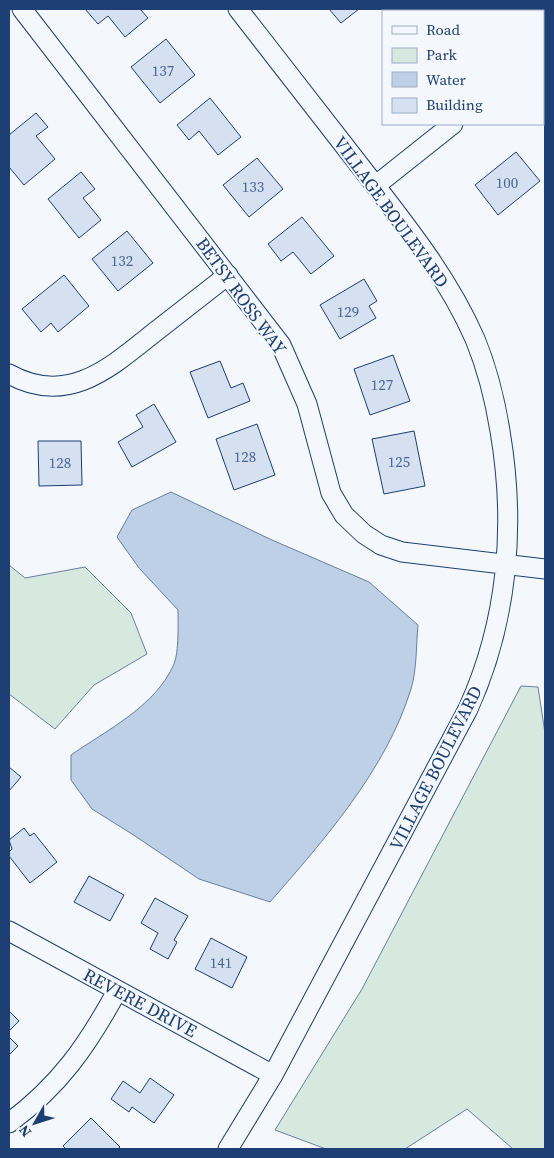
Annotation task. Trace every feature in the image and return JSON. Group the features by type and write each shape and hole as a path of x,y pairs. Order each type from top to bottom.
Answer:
{"street":[{"name":"BETSY ROSS WAY","path":"22,9 273,334 293,369 307,404 327,484 334,500 350,521 381,545 402,552 545,569"},
{"name":"VILLAGE BOULEVARD","path":"228,1149 273,1074 471,703 490,653 507,565 509,526 505,461 494,398 475,339 436,266 238,9"},
{"path":"375,186 452,125"},
{"path":"9,374 35,383 54,385 80,382 98,375 228,275"},
{"name":"REVERE DRIVE","path":"9,931 273,1074"},
{"path":"9,1122 46,1093 68,1069 90,1039 118,991"}],"green space":[{"path":"9,565 25,578 85,567 131,613 147,654 94,685 55,729 9,694"},
{"path":"521,686 538,687 545,733 545,1149 513,1149 467,1109 405,1149 326,1149 275,1130 362,989"}],"water":[{"path":"171,492 272,540 369,582 418,625 413,682 400,719 386,748 370,776 332,829 270,902 199,879 92,809 71,780 71,755 143,705 166,679 176,659 178,610 139,568 117,537 132,510"}],"building":[{"path":"85,9 140,9 148,18 125,37 108,16 98,24"},
{"path":"329,9 359,9 341,23"},
{"path":"509,9 510,10 462,10"},
{"path":"166,39 195,75 160,103 131,67"},
{"path":"210,98 241,137 218,155 199,131 189,140 177,125"},
{"path":"36,113 48,127 36,136 55,159 24,185 9,167 9,135"},
{"path":"516,152 540,181 498,215 475,185"},
{"path":"257,158 283,189 249,217 223,185"},
{"path":"81,172 95,189 83,198 101,220 79,238 48,199"},
{"path":"302,217 334,256 311,274 293,252 281,261 268,244"},
{"path":"127,231 153,263 118,291 92,259"},
{"path":"64,275 89,306 58,332 51,323 41,332 22,309"},
{"path":"364,279 377,301 369,306 376,318 340,339 320,305"},
{"path":"393,355 410,401 370,415 354,369"},
{"path":"220,361 231,388 243,383 250,401 208,418 190,372"},
{"path":"154,404 176,442 132,467 118,442 143,427 136,415"},
{"path":"257,424 275,475 234,490 216,439"},
{"path":"414,431 425,486 384,494 372,439"},
{"path":"38,441 81,441 82,485 39,486"},
{"path":"9,767 21,777 9,791"},
{"path":"24,828 30,836 34,833 57,862 30,883 9,856 9,852 12,849 9,840"},
{"path":"89,876 124,895 110,921 74,902"},
{"path":"155,898 188,916 174,940 177,942 168,959 150,949 158,933 141,923"},
{"path":"211,938 247,957 232,988 195,969"},
{"path":"9,1011 19,1021 9,1031"},
{"path":"9,1037 18,1046 9,1055"},
{"path":"150,1078 174,1095 154,1123 132,1107 129,1112 111,1099 123,1081 140,1093"},
{"path":"91,1118 120,1147 118,1149 66,1149 63,1146"}]}
